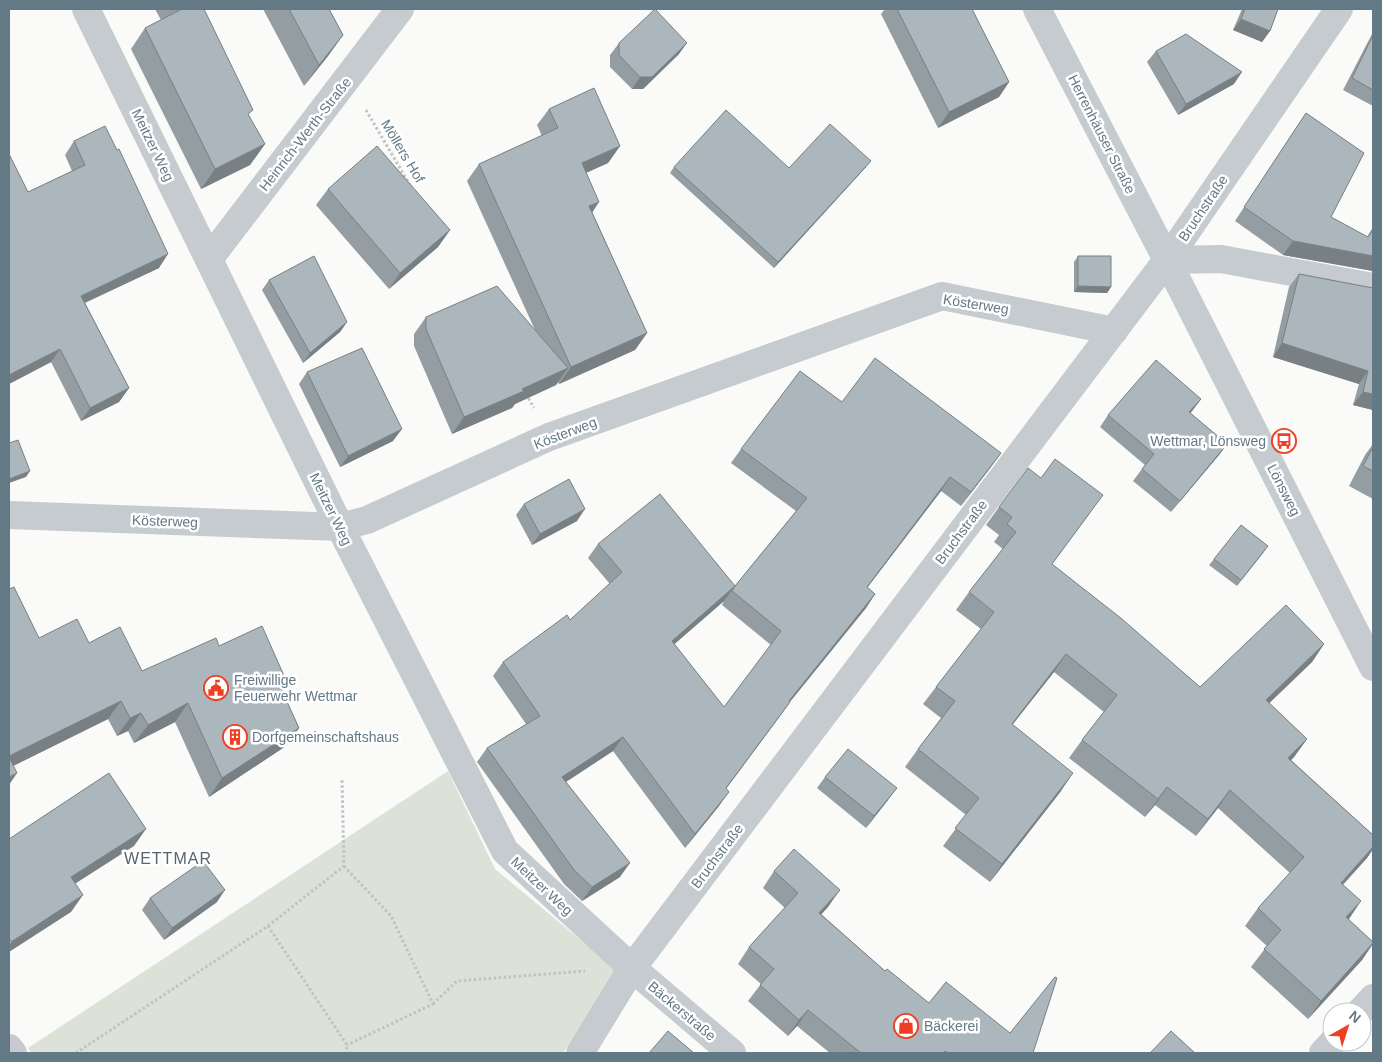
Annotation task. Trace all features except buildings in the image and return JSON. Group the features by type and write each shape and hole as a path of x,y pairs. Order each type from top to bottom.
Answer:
{"street":[{"name":"Meitzer Weg","path":"86,9 340,527 505,851 632,968"},
{"name":"Herrenhäuser Straße","path":"1037,9 1167,260"},
{"name":"Bruchstraße","path":"580,1053 632,968 1167,260 1339,9"},
{"name":"Heinrich-Werth-Straße","path":"209,259 341,87 393,13"},
{"path":"1167,260 1222,259 1373,287"},
{"name":"Lönsweg","path":"1167,260 1373,667"},
{"name":"Kösterweg","path":"9,515 340,527 366,520 549,437 942,296 1114,331"},
{"name":"Bäckerstraße","path":"632,968 732,1053"},
{"path":"9,1048 13,1053"}],"path":[{"name":"Möllers Hof","path":"341,87 364,107 414,191"},
{"path":"526,394 549,437"},
{"path":"342,780 344,866 391,916 433,1004"},
{"path":"76,1053 268,926 344,866"},
{"path":"268,926 347,1045 346,1053"},
{"path":"347,1045 433,1004 457,981 632,968"}],"shaded area":[{"path":"448,771 495,869 617,970 563,1053 32,1053 28,1048"}],"place":[{"name":"Wettmar, Lönsweg","path":"1284,441"},
{"name":"Freiwillige Feuerwehr Wettmar","path":"216,688"},
{"name":"Dorfgemeinschaftshaus","path":"235,737"},
{"name":"Bäckerei","path":"906,1026"}],"district":[{"name":"WETTMAR","path":"168,858"}]}
